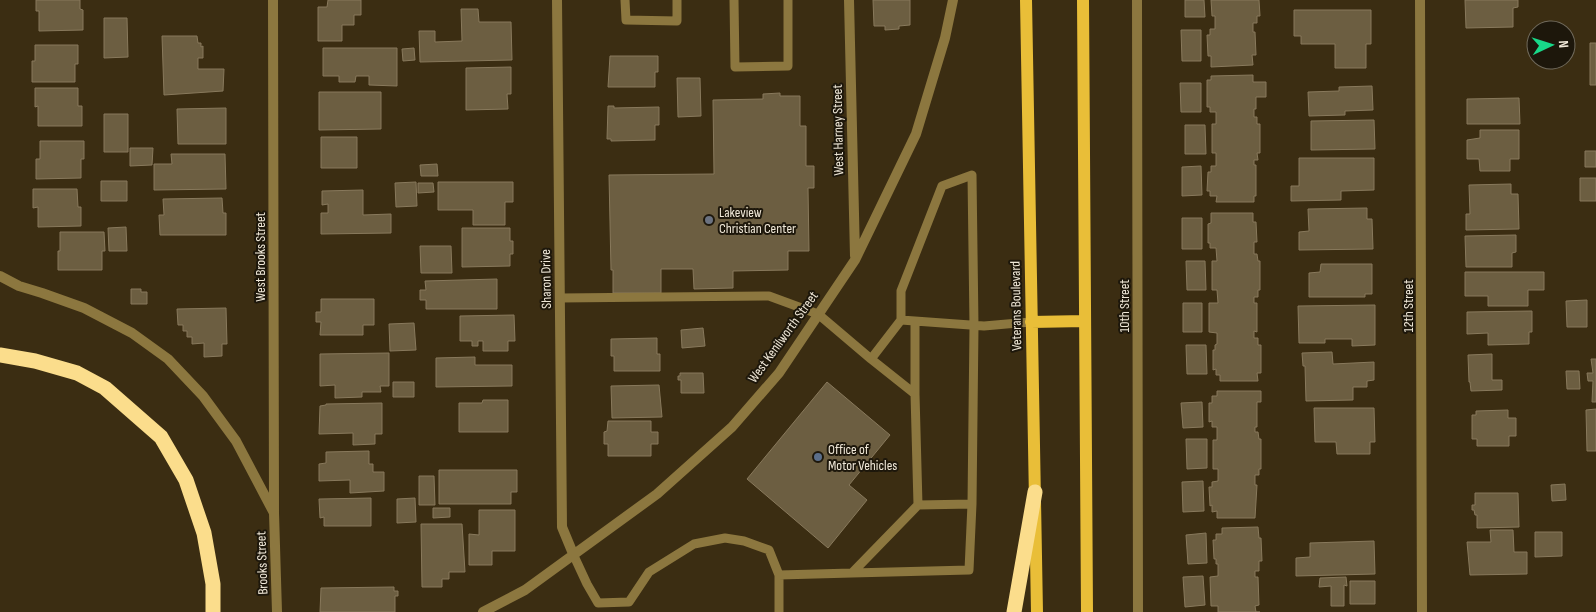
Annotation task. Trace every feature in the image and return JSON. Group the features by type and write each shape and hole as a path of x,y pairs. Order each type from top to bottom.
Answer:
{"highway":[{"path":"0,355 35,361 77,373 105,388 161,437 186,480 204,533 213,584 213,612"},
{"path":"1014,612 1035,492"}],"main road":[{"name":"Veterans Boulevard","path":"1026,0 1037,612"},
{"path":"1083,0 1087,612"},
{"path":"1031,322 1085,321"}],"street":[{"name":"West Brooks Street","path":"273,0 274,513"},
{"name":"Sharon Drive","path":"557,0 562,527 574,556"},
{"name":"West Harney Street","path":"849,0 855,260"},
{"name":"West Kenilworth Street","path":"483,612 525,590 657,494 732,426 778,373 855,260 916,134 946,38 953,0"},
{"name":"10th Street","path":"1137,0 1138,612"},
{"name":"12th Street","path":"1420,0 1422,612"},
{"path":"0,276 19,286 84,308 132,332 168,359 203,396 236,442 274,513"},
{"name":"Brooks Street","path":"274,513 277,612"}],"lane":[{"path":"625,0 626,20 677,21 677,0"},
{"path":"734,0 735,67 788,66 788,0"},
{"path":"779,575 969,570 972,504 974,326 972,175 942,186 901,291 901,320 871,359"},
{"path":"560,298 769,296 818,314 915,394"},
{"path":"901,320 974,326 1031,322"},
{"path":"852,572 918,504 915,321"},
{"path":"918,504 972,504"},
{"path":"574,556 598,608 629,602 649,572 694,544 725,538 744,541 769,550 779,575 779,612"}],"building":[{"path":"36,0 80,0 80,9 83,10 83,30 39,31 39,11 36,11"},
{"path":"328,0 361,0 361,15 354,15 354,25 342,25 342,41 318,41 318,7 327,7"},
{"path":"873,0 910,0 910,25 899,26 899,29 885,30 885,26 874,26"},
{"path":"1185,0 1204,0 1205,17 1185,17"},
{"path":"1211,0 1259,0 1260,16 1257,16 1257,23 1253,23 1256,55 1252,55 1253,65 1211,67 1211,56 1208,56 1207,35 1210,35 1210,29 1215,29 1215,16 1212,16"},
{"path":"1465,0 1518,0 1518,7 1513,8 1513,27 1466,28"},
{"path":"461,9 478,9 479,22 511,22 512,60 420,62 419,31 435,31 435,42 462,41"},
{"path":"1294,10 1371,10 1371,44 1366,44 1366,68 1335,68 1335,44 1301,44 1301,36 1294,36"},
{"path":"104,18 127,18 128,57 104,58"},
{"path":"1181,30 1201,30 1201,61 1182,61"},
{"path":"162,36 197,36 198,43 201,43 201,47 203,46 203,58 198,58 198,69 224,69 223,91 164,95"},
{"path":"1590,43 1596,43 1596,85 1590,85"},
{"path":"35,45 78,45 78,64 75,64 75,82 32,82 32,61 35,61"},
{"path":"323,48 397,48 397,86 369,85 369,76 356,76 355,82 339,82 339,76 323,76"},
{"path":"414,48 415,60 403,61 402,49"},
{"path":"610,56 658,56 658,72 655,72 655,87 608,87"},
{"path":"511,67 511,94 507,94 508,109 466,110 466,68"},
{"path":"1253,75 1253,82 1266,82 1266,97 1256,97 1256,109 1254,109 1254,117 1257,117 1257,124 1260,124 1260,153 1257,153 1258,160 1254,160 1254,165 1256,165 1256,196 1254,196 1254,202 1216,202 1217,196 1210,196 1210,191 1207,191 1208,172 1211,172 1211,166 1216,166 1216,153 1212,153 1212,124 1216,124 1216,112 1210,112 1210,107 1207,107 1207,80 1211,80 1211,76"},
{"path":"677,78 700,78 701,116 678,117"},
{"path":"1180,83 1201,83 1201,112 1181,112"},
{"path":"1372,86 1373,110 1345,111 1345,115 1309,116 1308,92 1339,91 1339,87"},
{"path":"35,88 78,88 78,106 82,106 82,126 38,126 38,106 35,107"},
{"path":"319,92 381,92 381,129 319,130"},
{"name":"Lakeview Christian Center","path":"780,93 780,96 800,96 800,126 806,126 806,166 814,166 814,188 808,188 809,251 788,251 788,270 733,271 733,288 694,289 693,269 661,269 661,293 613,293 609,175 714,174 713,100 763,99 763,94"},
{"path":"1519,98 1520,124 1467,124 1467,99"},
{"path":"608,106 614,106 614,108 659,107 659,125 655,125 655,140 611,141 611,139 607,139"},
{"path":"226,108 226,144 178,144 177,109"},
{"path":"104,114 128,114 128,152 104,152"},
{"path":"1374,120 1375,149 1311,150 1311,121"},
{"path":"1185,125 1205,125 1206,154 1185,154"},
{"path":"1480,130 1519,130 1519,159 1510,159 1510,171 1480,171 1479,159 1467,159 1467,140 1480,138"},
{"path":"321,137 357,137 357,168 321,168"},
{"path":"40,141 84,141 84,159 81,159 81,178 36,179 36,159 40,159"},
{"path":"130,148 153,148 152,165 130,166"},
{"path":"1585,151 1596,151 1596,167 1585,167"},
{"path":"171,154 225,154 226,189 154,190 154,164 172,164"},
{"path":"1299,158 1374,158 1374,190 1341,191 1341,200 1291,201 1291,186 1299,186"},
{"path":"437,164 438,176 421,176 420,165"},
{"path":"1201,166 1202,195 1182,196 1182,167"},
{"path":"1580,178 1596,178 1596,201 1580,201"},
{"path":"101,181 127,181 127,201 101,201"},
{"path":"416,182 417,206 396,207 395,183"},
{"path":"438,182 513,182 513,202 505,202 505,225 473,225 473,210 438,210"},
{"path":"418,183 433,183 434,192 418,193"},
{"path":"1511,184 1511,194 1518,194 1519,229 1466,230 1466,214 1470,214 1469,185"},
{"path":"33,189 77,189 78,207 81,207 81,226 38,227 38,207 33,208"},
{"path":"363,190 363,215 391,214 391,233 321,234 321,213 328,213 328,204 322,205 322,191"},
{"path":"222,198 223,213 226,213 226,235 160,235 159,215 164,215 163,199"},
{"path":"1367,208 1367,219 1372,219 1373,249 1299,250 1299,232 1309,231 1308,209"},
{"path":"1211,213 1253,213 1253,222 1256,222 1257,242 1254,242 1254,254 1257,254 1258,261 1260,261 1260,290 1258,290 1258,297 1254,297 1254,303 1257,303 1257,332 1254,331 1254,338 1258,338 1258,345 1261,345 1261,373 1257,373 1258,381 1220,381 1220,375 1216,375 1216,369 1213,370 1213,350 1215,350 1215,345 1217,344 1217,333 1209,332 1209,303 1218,303 1217,290 1212,290 1212,261 1217,261 1216,248 1210,248 1210,243 1208,243 1208,224 1211,223"},
{"path":"1182,218 1202,218 1202,249 1182,249"},
{"path":"126,227 127,251 109,251 108,228"},
{"path":"462,228 510,228 513,254 510,254 510,266 462,267"},
{"path":"60,232 104,232 105,251 102,251 102,270 58,270"},
{"path":"1516,235 1516,252 1512,253 1512,267 1466,267 1465,236"},
{"path":"420,246 451,246 452,273 421,273"},
{"path":"1186,261 1205,261 1206,290 1187,290"},
{"path":"1321,264 1372,264 1372,294 1365,294 1365,297 1309,297 1309,273 1320,272"},
{"path":"1465,272 1544,272 1544,290 1528,290 1528,306 1488,306 1488,296 1465,296"},
{"path":"497,279 497,309 426,309 426,300 420,300 420,290 426,290 425,281"},
{"path":"131,289 141,289 141,292 147,292 147,304 131,304"},
{"path":"321,299 374,299 374,325 363,325 363,335 320,335 321,322 316,322 316,312 321,312"},
{"path":"1587,300 1587,327 1567,327 1566,301"},
{"path":"1183,303 1202,303 1202,332 1183,332"},
{"path":"1375,305 1375,345 1352,346 1352,339 1325,339 1325,343 1299,343 1298,306"},
{"path":"226,308 227,344 222,344 222,356 204,357 204,343 192,344 192,337 187,337 187,331 183,331 183,325 178,325 177,309"},
{"path":"1532,311 1532,332 1529,332 1529,344 1488,345 1488,333 1467,334 1467,312"},
{"path":"514,315 515,341 508,341 508,351 483,351 483,341 478,341 478,346 472,346 472,341 460,341 460,316"},
{"path":"414,323 416,350 390,351 389,324"},
{"path":"703,328 705,346 682,348 681,330"},
{"path":"657,338 657,354 660,354 660,371 614,371 614,356 611,356 611,339"},
{"path":"1186,345 1206,345 1207,374 1187,374"},
{"path":"1332,352 1333,364 1374,362 1374,380 1367,381 1367,387 1353,387 1353,400 1306,401 1305,366 1303,366 1302,353"},
{"path":"389,353 389,386 380,386 381,392 362,392 362,397 335,398 335,385 320,386 320,354"},
{"path":"1492,354 1492,380 1502,380 1502,390 1471,391 1468,355"},
{"path":"475,357 475,365 512,365 512,386 436,387 436,358"},
{"path":"1591,359 1596,359 1596,402 1592,402 1593,381 1588,381 1587,373 1593,373"},
{"path":"1566,371 1579,371 1580,389 1567,389"},
{"path":"680,373 703,373 704,393 681,393 681,380 678,380"},
{"path":"393,382 414,382 414,397 393,397"},
{"name":"Office of Motor Vehicles","path":"827,382 890,435 849,485 867,500 828,548 747,479"},
{"path":"659,385 662,417 612,418 611,386"},
{"path":"1217,391 1261,391 1261,402 1257,402 1257,427 1255,427 1255,432 1258,432 1259,439 1261,439 1261,469 1259,469 1259,475 1255,475 1255,485 1257,485 1255,518 1217,518 1217,511 1212,512 1212,505 1210,506 1209,487 1212,487 1212,482 1218,481 1218,469 1213,469 1213,440 1217,440 1217,427 1212,427 1212,421 1209,422 1209,403 1212,403 1212,396 1217,396"},
{"path":"483,400 508,400 508,432 459,432 459,403 482,403"},
{"path":"1202,402 1203,427 1183,428 1181,403"},
{"path":"382,403 382,434 375,434 375,444 353,445 353,433 319,434 320,406 326,404"},
{"path":"1314,408 1374,408 1375,442 1370,442 1370,454 1337,454 1336,442 1315,442"},
{"path":"1596,409 1596,451 1587,451 1586,410"},
{"path":"1508,410 1508,418 1516,418 1516,436 1509,436 1509,446 1477,446 1477,439 1472,439 1472,415 1476,415 1476,411"},
{"path":"608,421 651,421 651,432 658,432 658,444 651,444 651,456 608,456 608,444 604,444 604,432 607,431"},
{"path":"1186,439 1207,439 1207,468 1187,469"},
{"path":"369,451 369,464 373,464 373,472 384,472 384,491 350,493 350,480 319,481 319,464 326,463 326,452"},
{"path":"439,470 517,470 517,492 511,492 511,504 439,504"},
{"path":"419,476 434,476 435,505 419,505"},
{"path":"1203,481 1204,511 1183,512 1182,482"},
{"path":"1565,484 1566,500 1552,501 1551,485"},
{"path":"1475,493 1518,493 1519,527 1477,528 1477,515 1472,510 1472,505 1475,505"},
{"path":"371,498 371,526 324,526 324,517 320,518 319,499"},
{"path":"415,498 416,522 397,523 397,499"},
{"path":"433,508 450,508 450,517 433,518"},
{"path":"479,510 515,510 515,551 492,551 492,565 469,565 469,534 479,535"},
{"path":"421,524 462,524 465,572 449,572 449,579 442,579 442,587 422,587"},
{"path":"1258,527 1259,538 1261,538 1262,561 1259,561 1259,571 1255,571 1255,577 1258,577 1259,605 1255,606 1256,612 1218,612 1218,606 1211,606 1210,577 1218,576 1218,564 1216,564 1216,559 1214,559 1213,540 1216,540 1216,534 1222,534 1222,528"},
{"path":"1490,530 1513,530 1514,552 1527,552 1527,574 1470,575 1467,542 1491,542"},
{"path":"1535,532 1562,532 1562,556 1535,557"},
{"path":"1206,533 1207,563 1188,564 1186,535"},
{"path":"1374,541 1375,574 1296,576 1296,558 1310,557 1310,543"},
{"path":"1203,576 1205,605 1185,607 1183,577"},
{"path":"1346,577 1347,586 1344,585 1344,606 1331,606 1331,586 1319,587 1320,578"},
{"path":"1350,581 1375,581 1375,604 1350,604"},
{"path":"394,587 394,591 398,591 398,596 395,596 395,612 320,612 321,588"}],"place":[{"name":"Lakeview Christian Center","path":"709,220"},
{"name":"Office of Motor Vehicles","path":"818,457"}]}
